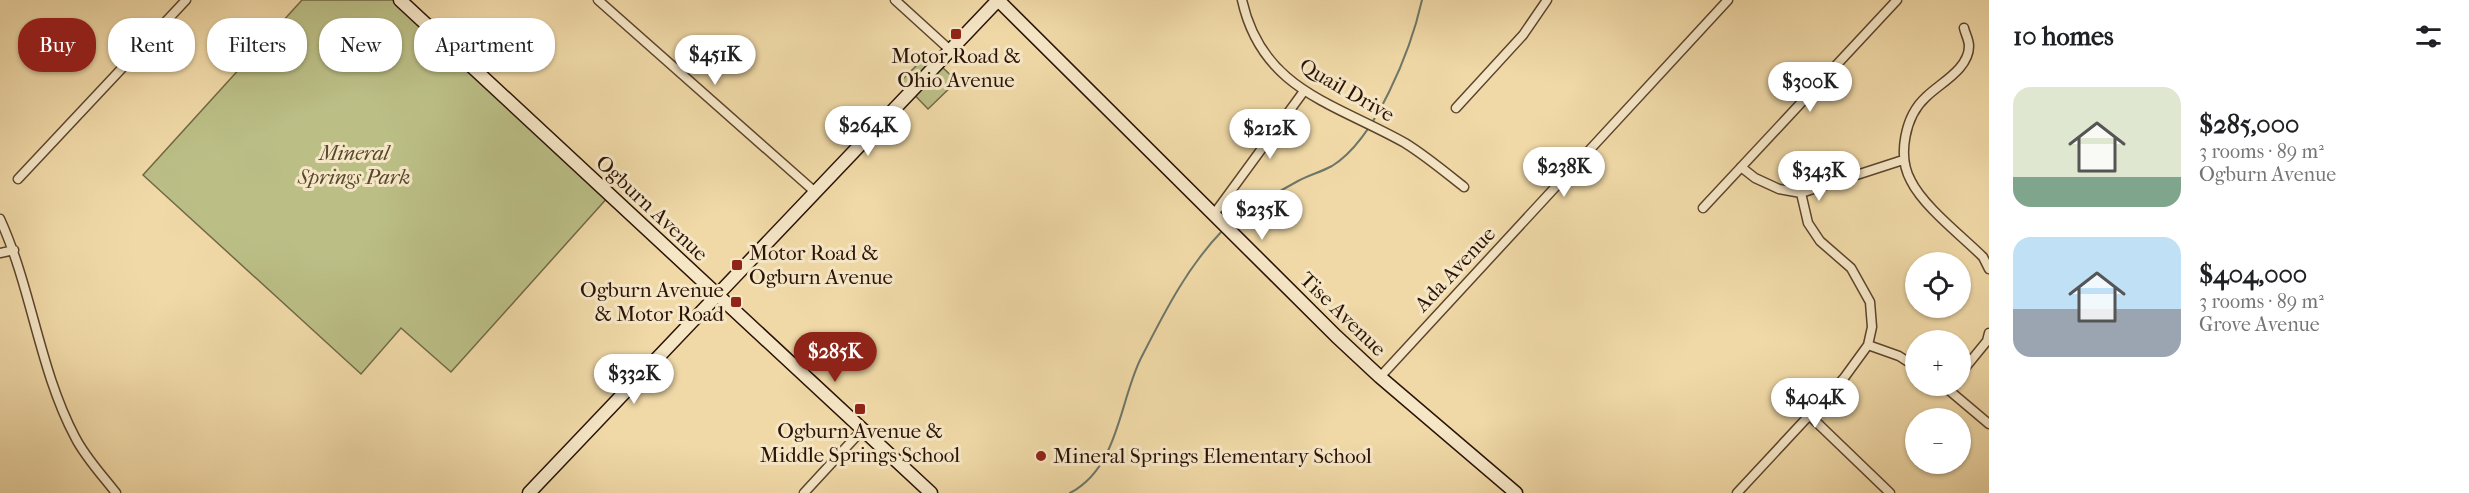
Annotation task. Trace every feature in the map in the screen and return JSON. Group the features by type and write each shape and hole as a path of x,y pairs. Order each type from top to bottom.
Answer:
{"street":[{"path":"18,179 186,0"},
{"name":"Ogburn Avenue","path":"400,0 931,493"},
{"path":"598,0 814,191"},
{"path":"895,0 950,50"},
{"path":"529,493 998,0"},
{"name":"Tise Avenue","path":"998,0 1380,378 1516,493"},
{"name":"Quail Drive","path":"1242,0 1252,33 1262,51 1279,71 1304,91 1405,144 1464,187"},
{"path":"1456,108 1522,35 1548,0"},
{"name":"Ada Avenue","path":"1380,378 1728,0"},
{"path":"1703,208 1897,0"},
{"path":"1964,28 1969,46 1963,62 1946,81 1924,98 1909,124 1903,160 1911,181 1922,198 1983,257 1989,269"},
{"path":"1214,214 1304,91"},
{"path":"1741,167 1755,178 1779,189 1801,193 1903,160"},
{"path":"1737,493 1844,378 1868,345 1872,327 1870,302 1851,268 1820,241 1808,223 1801,193"},
{"path":"0,219 14,250 62,410 82,449 116,493"},
{"path":"0,254 14,250"},
{"path":"1971,361 1987,341 1989,333"},
{"path":"1868,345 1905,360"},
{"path":"1958,396 1989,424"},
{"path":"1810,416 1890,493"},
{"path":"804,493 863,429"}],"green space":[{"name":"Mineral Springs Park","path":"302,0 396,0 416,18 414,72 474,72 609,196 451,372 401,328 361,374 143,175 237,72 307,72 307,18 286,18"},
{"path":"928,54 957,81 928,109 901,81"}],"waterway":[{"path":"1229,224 1289,186 1332,166 1363,136 1377,115 1400,67 1422,0"},
{"path":"1070,493 1086,482 1099,467 1116,432 1141,358 1158,324 1198,259 1223,230"}],"place":[{"name":"Motor Road & Ohio Avenue","path":"956,34"},
{"name":"Motor Road & Ogburn Avenue","path":"737,265"},
{"name":"Ogburn Avenue & Motor Road","path":"736,302"},
{"name":"Ogburn Avenue & Middle Springs School","path":"860,409"},
{"name":"Mineral Springs Elementary School","path":"1041,456"}]}
